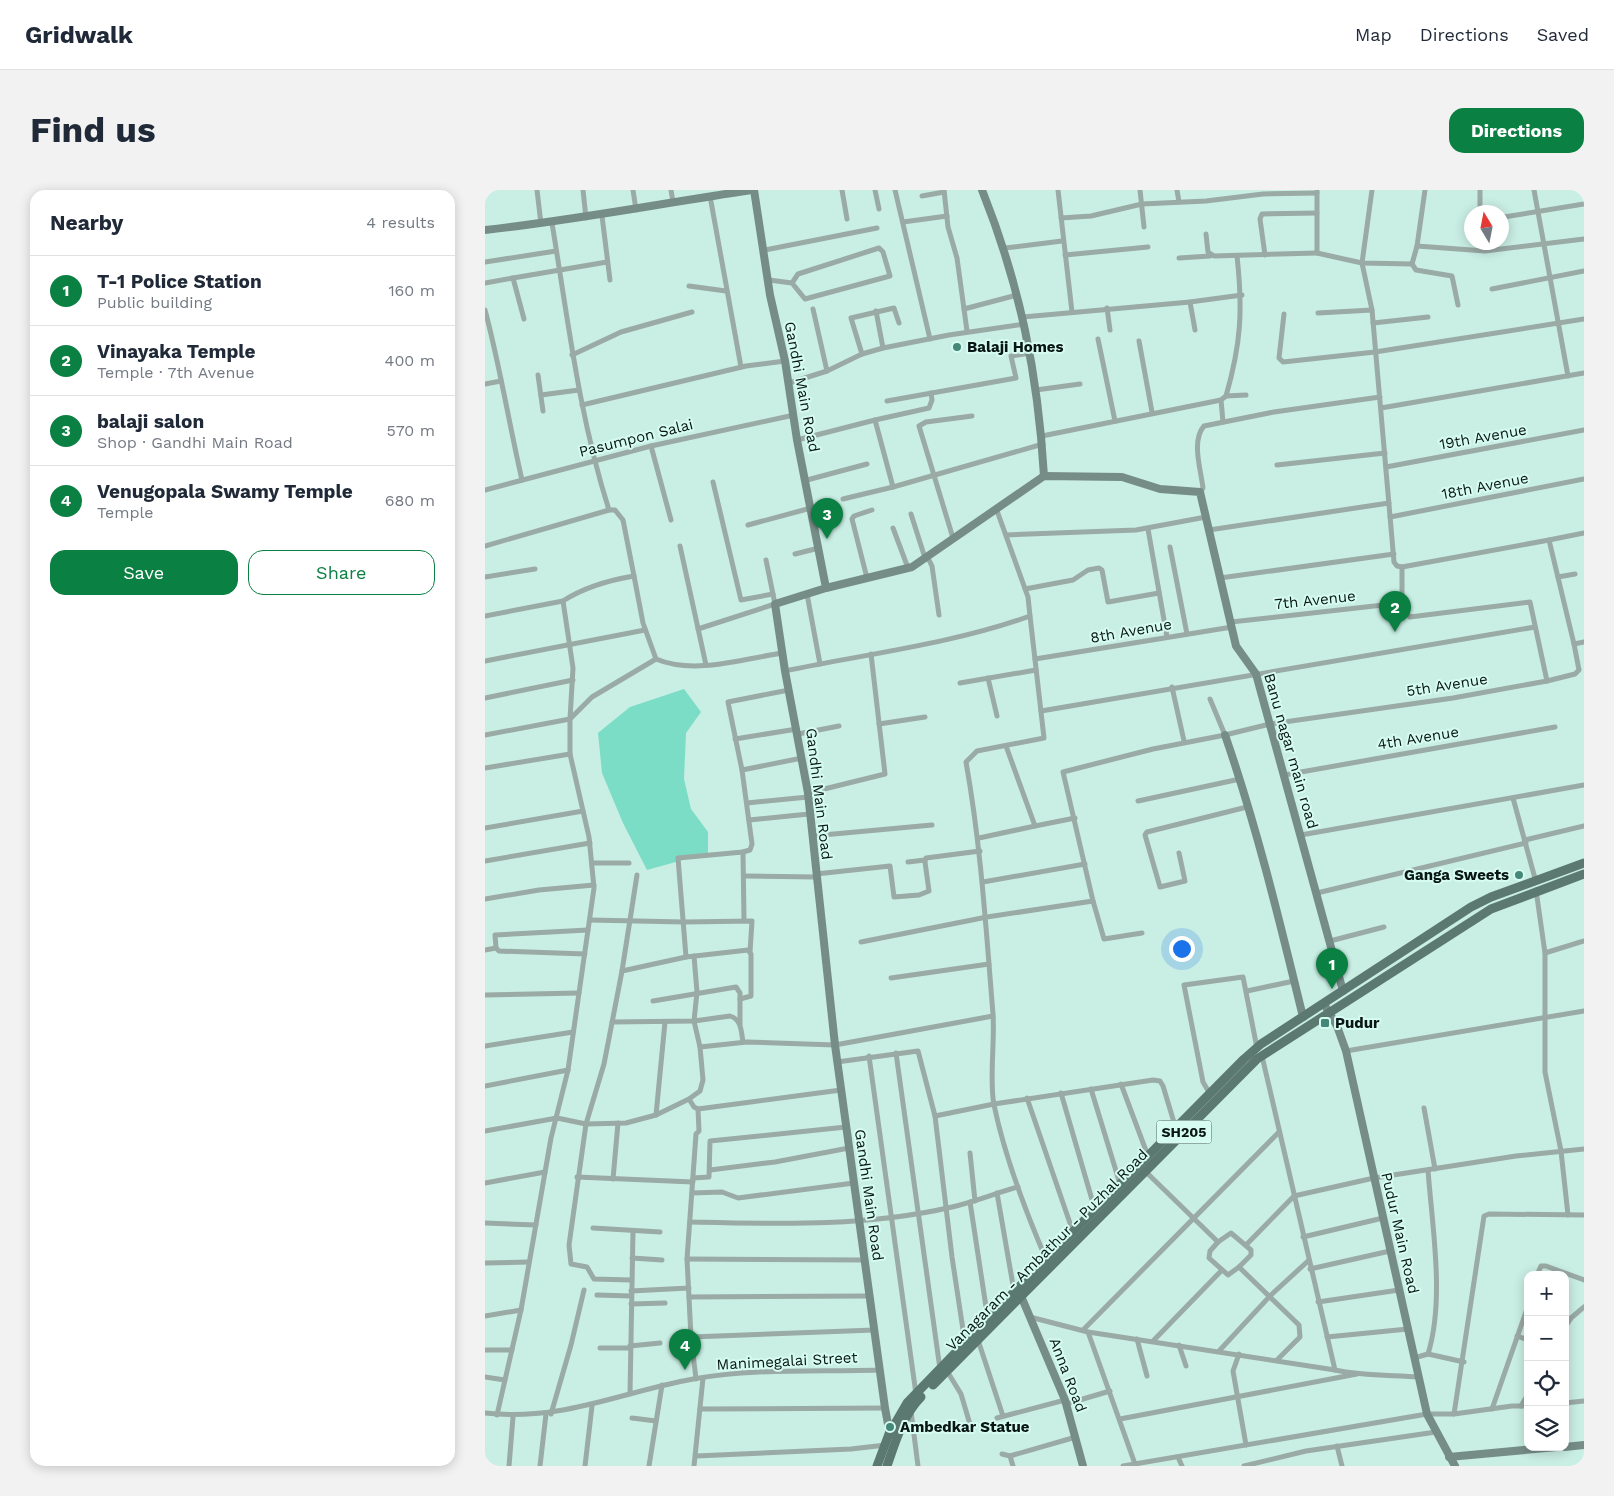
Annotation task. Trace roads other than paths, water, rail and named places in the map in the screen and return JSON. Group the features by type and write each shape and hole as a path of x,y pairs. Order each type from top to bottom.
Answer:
{"main road":[{"path":"1049,1260 1073,1232 1148,1156 1179,1132 1212,1097 1260,1052 1303,1017 1471,907 1491,897 1584,863"},
{"path":"1260,1052 1330,1012 1491,909 1584,874"},
{"name":"Vanagaram - Ambathur - Puzhal Road","path":"877,1466 889,1446 907,1403 977,1340 1049,1260 1145,1171 1179,1132"},
{"name":"Vanagaram - Ambathur - Puzhal Road","path":"893,1436 911,1410 965,1344 1017,1294"},
{"name":"Vanagaram - Ambathur - Puzhal Road","path":"887,1466 889,1446"}],"street":[{"path":"537,190 541,224"},
{"path":"583,190 586,218"},
{"path":"633,190 637,210"},
{"path":"671,190 673,202"},
{"path":"485,230 602,216 749,190"},
{"name":"Gandhi Main Road","path":"749,190 765,250 795,415 797,440 807,480 826,588"},
{"path":"842,190 847,219"},
{"path":"875,190 879,209"},
{"path":"895,190 929,339"},
{"path":"982,190 1005,248 1024,320 1036,390 1044,476"},
{"path":"1058,190 1062,241 1073,312"},
{"path":"1140,190 1144,227"},
{"path":"1177,190 1179,202"},
{"path":"1372,190 1362,263 1372,310 1394,562 1397,566 1402,567 1584,533"},
{"path":"1412,264 1417,246 1425,190"},
{"path":"1479,190 1480,205"},
{"path":"1534,190 1568,376"},
{"path":"922,196 944,191 947,216 957,258 967,331"},
{"path":"1061,218 1091,216 1141,204 1179,202 1262,192 1317,191 1317,252"},
{"path":"710,196 741,367"},
{"path":"1509,215 1584,204"},
{"path":"1265,255 1260,219 1262,214 1317,213"},
{"path":"602,216 609,280"},
{"path":"903,222 947,216"},
{"path":"551,223 572,355 593,461 609,510"},
{"path":"765,250 877,228"},
{"path":"1205,234 1210,256"},
{"path":"1417,246 1485,251 1584,239"},
{"path":"1005,248 1062,241"},
{"path":"1065,255 1148,247"},
{"path":"769,280 792,283 805,299 889,276 883,252 879,248 798,274 792,283"},
{"path":"485,262 556,250"},
{"path":"1179,258 1317,252 1362,263 1412,264"},
{"path":"1223,422 1224,398 1238,347 1242,295 1237,256"},
{"path":"485,283 607,262"},
{"path":"1412,264 1414,268 1420,271 1452,276 1458,305"},
{"path":"1493,289 1550,276 1584,271"},
{"path":"513,278 524,319"},
{"path":"689,286 726,291"},
{"path":"963,309 1017,295"},
{"path":"789,382 827,371 862,354 883,348 1024,320 1107,308 1190,302 1242,295"},
{"path":"1190,302 1195,330"},
{"path":"862,354 851,318 894,308 899,323"},
{"path":"1107,308 1110,330"},
{"path":"813,309 827,371"},
{"path":"485,310 522,480"},
{"path":"1318,313 1372,310"},
{"path":"876,311 883,348"},
{"path":"572,355 621,332 692,312"},
{"path":"1284,314 1279,358 1281,361 1375,352 1584,319"},
{"path":"1373,323 1427,317"},
{"path":"485,337 492,336"},
{"path":"1098,339 1115,421"},
{"path":"1139,341 1152,412"},
{"path":"887,401 1016,378 1011,356 1031,353"},
{"path":"582,405 741,367 785,361"},
{"path":"1381,408 1584,373"},
{"path":"538,375 543,411"},
{"path":"485,384 501,381"},
{"path":"1036,390 1080,384"},
{"path":"541,396 579,390"},
{"path":"797,440 929,408 932,400 931,393"},
{"path":"843,499 893,488 1042,440 1115,421 1152,412 1246,395"},
{"path":"698,629 826,588 908,568 1044,476 1123,477 1160,489 1200,492 1203,488 1197,445 1199,432 1204,426 1274,412 1380,397"},
{"name":"Pasumpon Salai","path":"485,490 651,446 795,415"},
{"path":"953,538 933,475 921,424 971,416"},
{"path":"875,420 893,488"},
{"name":"19th Avenue","path":"1386,467 1584,430"},
{"path":"651,446 671,520"},
{"path":"1277,465 1385,453"},
{"path":"807,480 867,464"},
{"name":"18th Avenue","path":"1390,517 1584,479"},
{"path":"713,482 741,600 773,594"},
{"name":"Banu nagar main road","path":"1200,492 1236,646 1256,674 1343,991"},
{"path":"1209,530 1389,503"},
{"path":"996,507 1025,589 1045,738 977,751 966,762 979,838 987,917 993,1016 994,1104 1018,1187 1049,1260"},
{"path":"748,525 812,508"},
{"path":"485,546 609,510 615,510 623,520 645,630 657,659 670,665 706,665 782,653"},
{"path":"867,578 852,519 854,516 872,510"},
{"path":"911,514 926,557 932,566 939,615"},
{"path":"1006,535 1148,529 1206,517"},
{"path":"893,528 908,568"},
{"path":"1148,529 1167,637"},
{"path":"1549,540 1574,644 1584,642"},
{"path":"680,546 706,665"},
{"path":"1170,547 1187,634"},
{"path":"795,554 819,548"},
{"path":"1220,578 1393,554"},
{"path":"766,560 775,604"},
{"path":"1402,567 1401,603 1406,614 1416,617 1530,602 1547,681"},
{"path":"1025,589 1073,580 1088,570 1099,568 1102,570 1108,602 1159,592"},
{"path":"485,577 535,569"},
{"path":"1558,577 1575,574"},
{"path":"485,616 563,601 574,594 622,578 634,576"},
{"path":"807,594 819,664"},
{"path":"497,1415 521,1310 545,1172 568,1070 594,885 590,843 570,754 573,680 571,644 563,601"},
{"name":"7th Avenue","path":"1231,624 1401,603"},
{"name":"Gandhi Main Road","path":"775,604 785,671 798,731 808,795 837,1062 879,1370 885,1408 893,1436"},
{"path":"785,671 1004,626 1030,616"},
{"name":"8th Avenue","path":"1035,659 1187,634 1231,624"},
{"path":"1041,711 1172,687 1535,627"},
{"path":"485,661 645,630"},
{"name":"5th Avenue","path":"1075,818 1063,772 1184,742 1225,735 1270,724 1443,699 1547,681 1575,674 1579,670 1574,644"},
{"path":"747,803 808,795 885,774 871,654"},
{"path":"485,735 570,719 592,697 657,659"},
{"path":"960,683 1036,670"},
{"path":"988,678 997,716"},
{"path":"485,698 573,680"},
{"path":"1172,687 1184,742"},
{"path":"686,957 677,858 743,852 752,846 742,770 729,701 789,690"},
{"path":"1210,699 1240,779 1303,1017"},
{"path":"879,724 925,717"},
{"path":"735,740 839,726"},
{"name":"4th Avenue","path":"1284,775 1555,727"},
{"path":"1006,746 1035,826"},
{"path":"485,768 570,754"},
{"path":"742,770 802,758"},
{"path":"1138,802 1240,779"},
{"path":"1301,835 1584,785"},
{"path":"1513,798 1537,891 1545,954 1545,1072 1561,1152 1568,1215"},
{"path":"1179,854 1185,881 1160,887 1145,835 1147,832 1247,807"},
{"path":"485,828 583,811"},
{"path":"749,820 809,814"},
{"path":"979,838 1075,818 1103,939 1142,933"},
{"path":"812,836 932,825"},
{"path":"1317,893 1584,826"},
{"path":"485,861 590,843"},
{"path":"743,852 745,920"},
{"path":"908,862 980,852"},
{"path":"744,876 816,875 890,866 893,896 897,898 919,895 929,891 925,860"},
{"path":"592,863 629,863"},
{"path":"983,882 1085,864"},
{"path":"631,1280 594,1279 587,1267 574,1266 570,1263 569,1245 577,1177 586,1124 604,1064 622,971 637,875"},
{"path":"485,899 539,890 594,885"},
{"path":"861,942 987,917 1093,901"},
{"path":"590,920 630,922 752,921 751,996 740,999"},
{"path":"1330,941 1384,927"},
{"path":"585,954 499,952 495,948 495,936 588,930"},
{"path":"1545,954 1584,941"},
{"path":"485,950 495,948"},
{"path":"622,971 686,957 745,950 751,952"},
{"path":"485,1131 557,1118 586,1124 640,1120 689,1099 700,1090 703,1084 700,1047 694,1021 697,992 695,956"},
{"path":"891,978 989,964"},
{"path":"1212,1097 1203,1082 1184,985 1240,977 1245,980 1310,1269 1335,1370"},
{"path":"1247,992 1294,981"},
{"path":"653,1001 697,992 736,987 739,989 740,1025 743,1042"},
{"path":"485,995 579,993"},
{"name":"Pudur Main Road","path":"1324,1004 1330,1012 1346,1051 1427,1414 1455,1466"},
{"path":"1346,1051 1584,1011"},
{"path":"612,1022 694,1021 730,1016 735,1018 740,1025"},
{"path":"700,1047 743,1042 835,1045 993,1016"},
{"path":"657,1114 665,1022"},
{"path":"485,1046 573,1032"},
{"path":"837,1062 869,1056 918,1051 935,1116 965,1344"},
{"path":"896,1053 943,1370 961,1394 972,1431"},
{"path":"869,1056 916,1395"},
{"path":"485,1086 568,1070"},
{"path":"935,1116 1027,1098 1153,1080 1159,1081 1163,1086 1179,1132"},
{"path":"1121,1084 1148,1156"},
{"path":"1091,1089 1120,1184"},
{"path":"689,1099 694,1108 698,1109 841,1090"},
{"path":"1061,1093 1095,1210"},
{"path":"1027,1098 1073,1232"},
{"path":"1424,1108 1435,1168"},
{"path":"695,1379 687,1259 696,1134 699,1131 698,1109"},
{"path":"613,1179 618,1123"},
{"path":"577,1177 693,1180 708,1178 710,1170 710,1141 846,1127"},
{"path":"1085,1331 1193,1218 1279,1132"},
{"path":"710,1170 775,1162 849,1148"},
{"path":"1246,1245 1294,1196 1374,1178 1435,1168 1516,1156 1584,1149"},
{"path":"971,1153 972,1201 989,1320"},
{"path":"1428,1170 1436,1269 1433,1338 1428,1354"},
{"path":"1145,1171 1218,1242"},
{"path":"485,1183 545,1172"},
{"path":"692,1193 722,1192 738,1198 854,1183"},
{"path":"690,1222 775,1224 859,1221 947,1208 1018,1187"},
{"path":"997,1193 1017,1294"},
{"path":"1454,1414 1484,1216 1489,1214 1584,1215"},
{"path":"1303,1237 1383,1218"},
{"path":"485,1223 536,1225"},
{"path":"593,1228 660,1232"},
{"path":"630,1394 633,1231"},
{"path":"1231,1233 1253,1253 1228,1275 1208,1255 1218,1242 1231,1233"},
{"path":"1310,1269 1390,1251"},
{"path":"632,1258 662,1260"},
{"path":"687,1259 865,1260"},
{"path":"1219,1351 1271,1295 1308,1260"},
{"path":"485,1263 529,1262"},
{"path":"1539,1271 1541,1266 1560,1271"},
{"path":"1239,1267 1271,1295 1299,1325 1300,1336 1277,1360"},
{"path":"1153,1341 1222,1270"},
{"path":"1569,1274 1584,1280"},
{"path":"597,1295 689,1288"},
{"path":"540,1466 548,1414 571,1345 584,1290"},
{"path":"1318,1302 1399,1290"},
{"name":"Anna Road","path":"1017,1294 1030,1317 1066,1402 1083,1466"},
{"path":"689,1297 869,1296"},
{"path":"631,1304 665,1303"},
{"path":"1569,1315 1584,1307"},
{"path":"485,1316 521,1310"},
{"path":"1492,1410 1524,1316"},
{"path":"1030,1317 1085,1331 1357,1374 1419,1377"},
{"path":"1327,1337 1408,1328"},
{"path":"691,1338 874,1330"},
{"path":"1085,1331 1110,1391 1135,1464"},
{"path":"1517,1336 1524,1339"},
{"path":"1137,1339 1147,1376"},
{"path":"977,1340 1000,1417 1110,1391"},
{"path":"600,1348 630,1347 659,1343"},
{"path":"1179,1345 1186,1366"},
{"path":"485,1350 512,1350"},
{"path":"1239,1354 1233,1371 1246,1445"},
{"path":"1414,1358 1428,1354 1463,1362"},
{"name":"Manimegalai Street","path":"485,1413 513,1417 548,1414 592,1406 662,1385 703,1378 759,1373 879,1370"},
{"path":"1120,1419 1357,1374"},
{"path":"485,1377 505,1380"},
{"path":"693,1466 703,1378"},
{"path":"649,1466 662,1385"},
{"path":"1123,1466 1427,1414 1454,1414 1521,1406 1524,1401"},
{"path":"1569,1403 1584,1401"},
{"path":"585,1466 592,1406"},
{"path":"700,1409 885,1408"},
{"path":"911,1410 918,1466"},
{"path":"509,1466 513,1417"},
{"path":"632,1418 656,1421"},
{"path":"1244,1466 1337,1446 1436,1432"},
{"path":"1002,1454 1011,1456 1076,1437"},
{"path":"1569,1446 1584,1445"},
{"path":"695,1456 889,1446"},
{"path":"1337,1446 1341,1466"},
{"path":"1449,1457 1524,1450"},
{"path":"1011,1456 1013,1466"},
{"path":"1178,1456 1182,1466"}],"place":[{"name":"Balaji Homes","path":"957,347"},
{"name":"balaji salon","path":"827,539"},
{"name":"Vinayaka Temple","path":"1395,632"},
{"name":"Ganga Sweets","path":"1519,875"},
{"name":"T-1 Police Station","path":"1332,989"},
{"name":"Pudur","path":"1325,1023"},
{"name":"Venugopala Swamy Temple","path":"685,1370"},
{"name":"Ambedkar Statue","path":"890,1427"}]}
